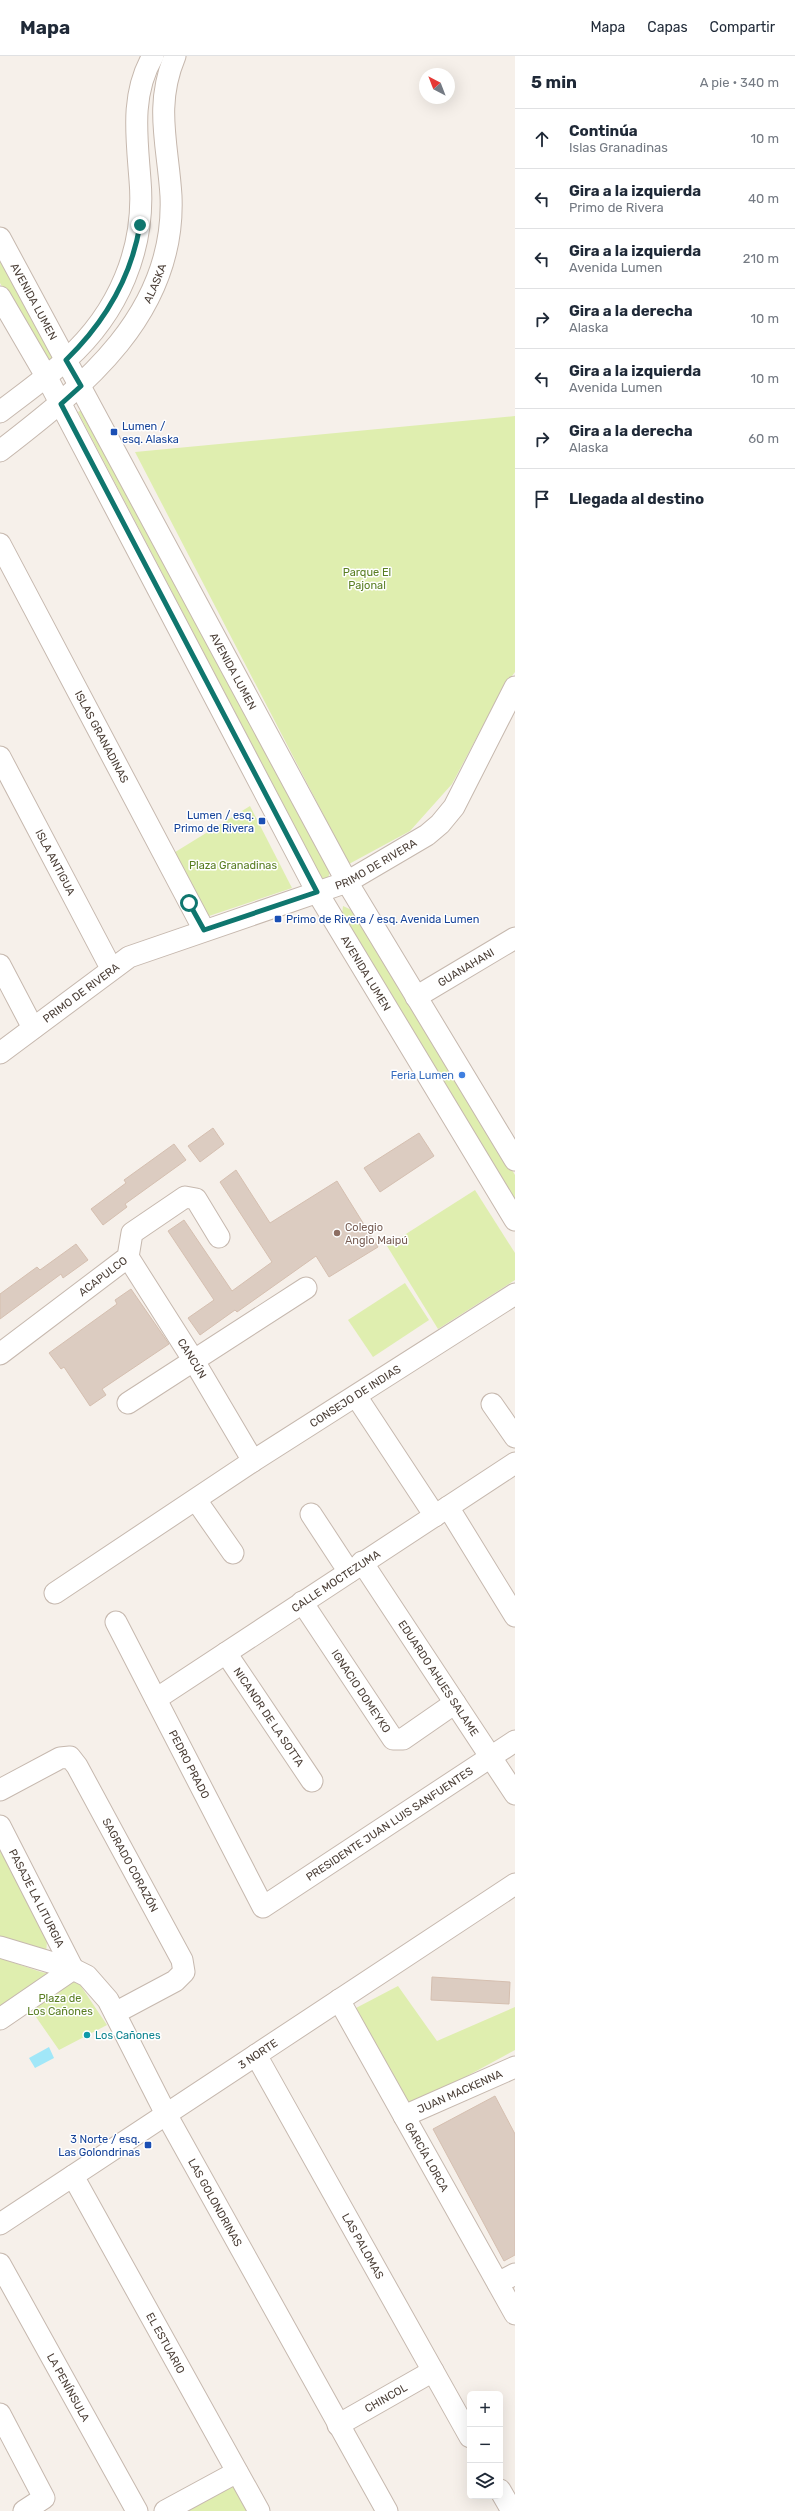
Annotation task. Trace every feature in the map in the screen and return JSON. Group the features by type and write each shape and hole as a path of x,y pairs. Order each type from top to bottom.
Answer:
{"street":[{"path":"0,412 66,360 91,333 112,302 123,282 134,255 140,225 141,210 136,109 140,84 153,56"},
{"name":"ALASKA","path":"0,451 61,404 81,386 116,348 136,321 154,287 164,256 170,225 171,201 162,110 167,80 175,56"},
{"name":"AVENIDA LUMEN","path":"0,238 347,882 416,997 513,1153"},
{"name":"AVENIDA LUMEN","path":"0,297 61,404 317,892 515,1220"},
{"name":"ISLAS GRANADINAS","path":"0,544 204,930"},
{"name":"PRIMO DE RIVERA","path":"0,1053 111,968 145,950 347,882 427,835 440,824 454,807 468,785 515,687"},
{"name":"ISLA ANTIGUA","path":"0,757 111,968"},
{"name":"GUANAHANI","path":"416,997 512,945"},
{"path":"0,965 33,1028"},
{"name":"ACAPULCO","path":"0,1354 128,1257 132,1233 185,1197 196,1199 219,1237"},
{"name":"CANCÚN","path":"128,1257 194,1361 253,1461"},
{"path":"128,1403 306,1288"},
{"name":"CONSEJO DE INDIAS","path":"55,1593 253,1461 515,1294"},
{"path":"356,1396 442,1511 515,1616"},
{"path":"492,1404 515,1437"},
{"name":"CALLE MOCTEZUMA","path":"156,1699 515,1463"},
{"path":"196,1500 233,1553"},
{"name":"EDUARDO AHUES SALAME","path":"310,1514 356,1567 455,1703 515,1794"},
{"name":"IGNACIO DOMEYKO","path":"302,1602 393,1738 403,1738 455,1703"},
{"name":"PEDRO PRADO","path":"116,1622 263,1907"},
{"name":"NICANOR DE LA SOTTA","path":"226,1653 312,1781"},
{"name":"PRESIDENTE JUAN LUIS SANFUENTES","path":"263,1907 515,1741"},
{"name":"SAGRADO CORAZÓN","path":"0,1790 60,1758 70,1757 77,1766 182,1960 184,1972 175,1982 115,2014"},
{"name":"PASAJE LA LITURGIA","path":"0,1826 73,1969"},
{"name":"3 NORTE","path":"0,2224 515,1884"},
{"name":"LAS GOLONDRINAS","path":"0,1947 73,1969 87,1976 99,1987 115,2014 166,2114 387,2511"},
{"path":"0,2019 73,1969"},
{"name":"GARCÍA LORCA","path":"339,2000 404,2116 506,2279 515,2314"},
{"name":"LAS PALOMAS","path":"256,2055 467,2432"},
{"name":"JUAN MACKENNA","path":"404,2116 515,2067"},
{"name":"EL ESTUARIO","path":"73,2176 259,2511"},
{"name":"LA PENÍNSULA","path":"0,2264 137,2511"},
{"name":"CHINCOL","path":"338,2425 433,2371"},
{"path":"0,2414 44,2498 24,2511"},
{"path":"165,2511 237,2472"},
{"path":"503,2495 512,2511"}],"green space":[{"path":"0,249 63,363 50,373 0,283"},
{"path":"86,407 330,872 328,878 322,878 78,412"},
{"name":"Parque El Pajonal","path":"515,416 515,672 503,688 452,784 410,831 349,864 135,452"},
{"name":"Plaza Granadinas","path":"250,806 292,888 206,917 172,854"},
{"path":"343,906 356,912 515,1175 515,1201 342,915"},
{"path":"475,1190 515,1253 515,1280 438,1329 387,1246"},
{"path":"405,1283 429,1320 373,1357 348,1320"},
{"path":"0,1839 47,1941 46,1954 0,1938"},
{"name":"Plaza de Los Cañones","path":"0,1958 41,1972 76,1979 107,2025 59,2050 20,1994 0,2007"},
{"path":"398,1986 437,2041 515,2007 515,2050 408,2108 356,2008"},
{"path":"233,2481 250,2511 180,2511"}],"water":[{"path":"49,2047 54,2058 35,2068 29,2058"}],"building":[{"path":"213,1128 224,1144 200,1162 188,1146"},
{"path":"419,1133 434,1156 380,1192 364,1168"},
{"path":"174,1144 186,1160 125,1204 127,1207 103,1225 91,1209 126,1183 124,1180"},
{"path":"236,1170 270,1223 337,1181 378,1247 329,1277 316,1256 237,1312 235,1310 200,1335 188,1318 214,1300 168,1231 184,1220 232,1291 272,1262 220,1182"},
{"path":"76,1244 88,1260 63,1278 61,1274 0,1319 0,1294 37,1267 40,1270"},
{"path":"131,1289 169,1344 102,1389 106,1395 90,1406 64,1367 61,1369 49,1353 117,1304 115,1300"},
{"path":"432,1977 510,1982 509,2004 431,2000"},
{"path":"495,2096 515,2134 515,2255 504,2261 433,2129"}],"place":[{"name":"Lumen / esq. Alaska","path":"114,432"},
{"name":"Lumen / esq. Primo de Rivera","path":"262,821"},
{"name":"Primo de Rivera / esq. Avenida Lumen","path":"278,919"},
{"name":"Feria Lumen","path":"462,1075"},
{"name":"Colegio Anglo Maipú","path":"337,1233"},
{"name":"Los Cañones","path":"87,2035"},
{"name":"3 Norte / esq. Las Golondrinas","path":"148,2145"}],"route":[{"path":"140,225 134,255 116,296 91,333 66,360 81,386 61,404 317,892 204,930 189,903"}]}
